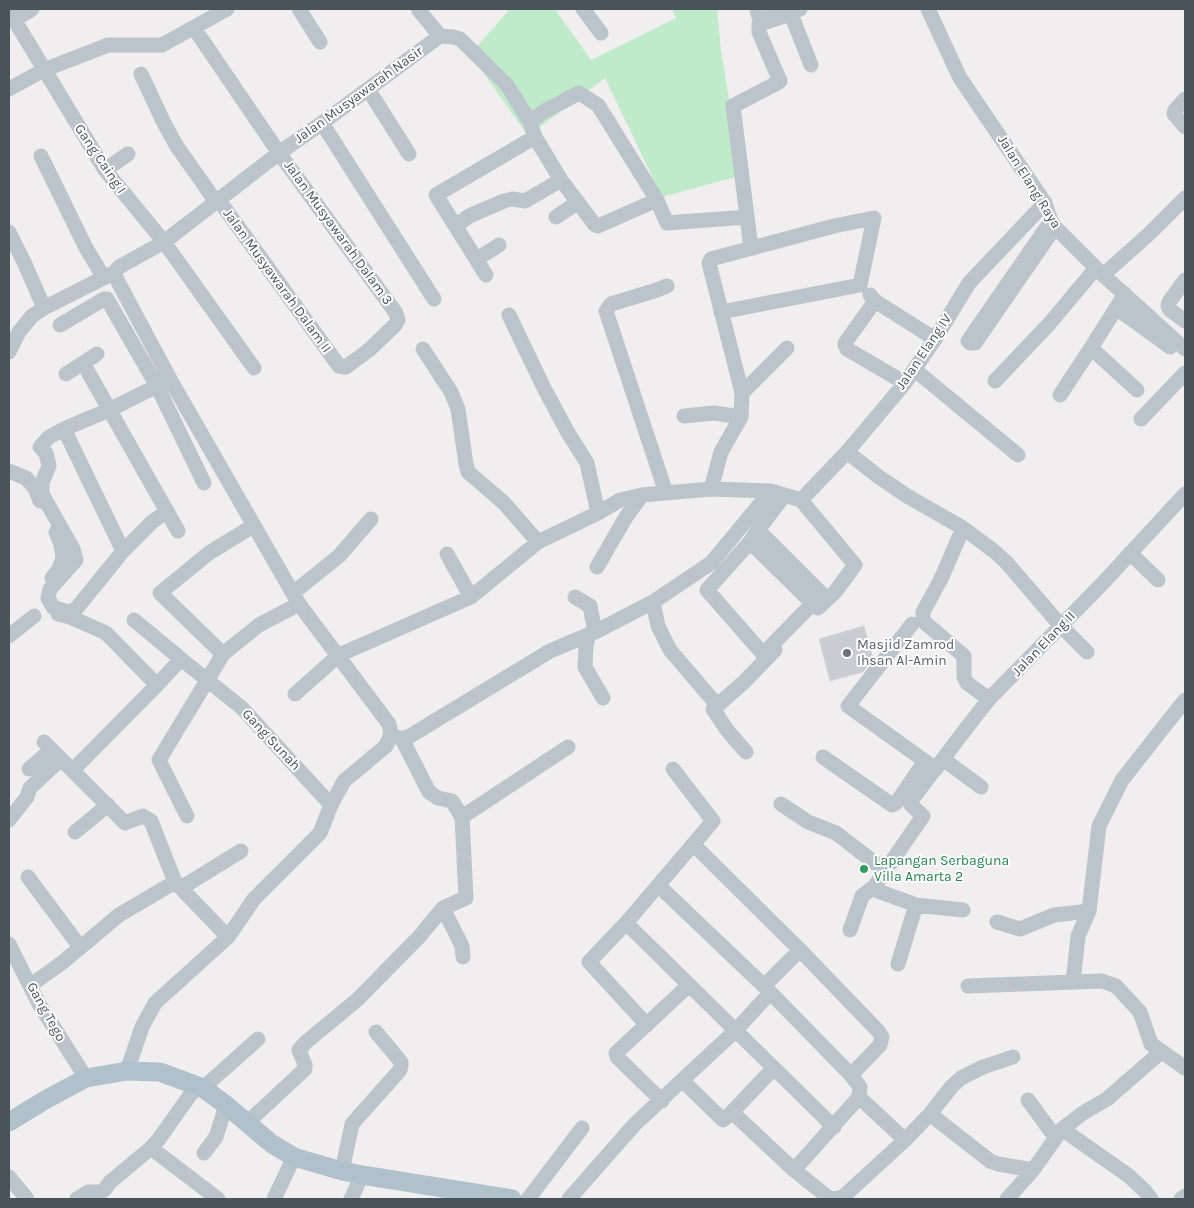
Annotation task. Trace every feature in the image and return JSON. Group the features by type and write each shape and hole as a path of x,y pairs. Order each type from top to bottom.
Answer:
{"main road":[{"path":"9,1122 86,1078 127,1071 160,1072 200,1087 226,1105 272,1144 294,1157 362,1176 511,1199"}],"street":[{"path":"11,16 32,9"},
{"path":"9,89 44,70 108,45 162,45 227,9"},
{"path":"299,9 320,42"},
{"path":"418,9 440,36 453,37 466,44 507,85 530,122 535,137 561,180 596,226 657,200"},
{"path":"583,9 601,33"},
{"path":"757,9 758,14 762,18 791,10"},
{"name":"Jalan Elang Raya","path":"928,9 960,78 1045,203 1053,224 1181,350"},
{"path":"791,10 811,65"},
{"path":"751,248 733,106 778,84 780,81 759,32 759,24 791,10"},
{"name":"Gang Caing I","path":"11,16 105,170 164,242 254,368"},
{"name":"Jalan Musyawarah Dalam 3","path":"194,28 279,152 396,313 398,320 396,325 369,350 346,367 341,367 335,363"},
{"name":"Jalan Musyawarah Nasir","path":"9,352 19,332 32,316 109,275 119,267 164,242 279,152 368,90 440,36"},
{"name":"Jalan Musyawarah Dalam II","path":"141,74 176,145 335,363"},
{"path":"368,90 409,154"},
{"path":"530,122 543,112 578,93 598,105 657,200 667,223 747,217"},
{"path":"1185,99 1174,110 1174,114 1185,127"},
{"path":"322,123 434,299"},
{"path":"486,275 436,195 535,137"},
{"path":"105,170 128,154"},
{"path":"41,156 86,248 109,275 116,278 166,381 204,482"},
{"path":"456,226 469,216 504,201 512,199 525,201 561,180"},
{"path":"995,381 1100,272 1149,234 1185,198"},
{"path":"556,217 578,202"},
{"name":"Jalan Elang IV","path":"801,500 848,452 905,383 935,340 969,282 1045,203"},
{"path":"712,490 721,452 741,416 742,393 709,263 711,259 834,226 874,218 860,285"},
{"path":"1053,224 975,343 970,343 968,341 1053,224"},
{"path":"9,232 44,308"},
{"path":"477,259 499,245"},
{"path":"1185,280 1168,306 1170,310 1185,320"},
{"path":"860,285 875,301 935,340"},
{"path":"722,312 860,285"},
{"path":"666,493 606,311 611,304 667,286"},
{"path":"1060,395 1125,294"},
{"path":"60,324 104,298 107,299 166,381 296,598 389,724 429,792 438,798 452,801 462,817 466,898 444,908 356,1000 301,1047 299,1050 305,1068 247,1123"},
{"path":"875,301 845,345 847,349 905,383"},
{"path":"1116,308 1181,350"},
{"path":"509,315 567,431 587,463 598,513"},
{"path":"742,393 787,348"},
{"path":"1091,348 1137,390"},
{"path":"423,349 451,392 458,409 468,472 504,503 538,542"},
{"path":"66,374 97,354"},
{"path":"83,363 178,531"},
{"path":"915,370 1018,455"},
{"path":"1141,419 1185,373"},
{"path":"166,381 109,410 64,429 49,437 40,447 46,453 49,466 42,483 42,494 74,549 76,560 50,589 48,598 53,607 66,612 76,609 123,551 152,522 167,511"},
{"path":"684,416 714,414 741,416"},
{"path":"64,429 123,551"},
{"path":"848,452 879,477 907,496 963,528 1006,562 1064,629 1087,652"},
{"path":"9,471 26,478 34,488 62,544 63,558 61,564 45,587 41,599 56,614 70,617 106,633 157,685"},
{"path":"294,694 339,655 471,597 538,542 598,513 620,500 642,495 712,490 778,493 801,500 855,565 835,592 743,683 713,709 727,730 746,752"},
{"path":"754,536 812,603 763,654 707,590 754,536 778,493"},
{"path":"127,1071 142,1027 156,1003 228,937 254,899 320,834 330,805 344,781 396,736 410,736 550,651 592,633 653,602 711,563 778,493"},
{"name":"Jalan Elang II","path":"884,870 923,816 910,805 910,802 935,763 989,699 1064,629 1130,553 1185,494"},
{"path":"597,567 626,517 642,495"},
{"path":"187,816 159,760 223,654 296,598 339,556 371,519"},
{"path":"114,535 152,522"},
{"path":"223,654 160,593 209,553 253,526"},
{"path":"963,528 941,579 923,612 923,621 964,656 964,677 967,683 989,699"},
{"path":"1130,553 1158,580"},
{"path":"447,554 471,597"},
{"path":"574,597 590,606 592,633 586,645 586,667 603,698"},
{"path":"653,602 658,626 670,650 717,705"},
{"path":"9,636 34,616"},
{"name":"Gang Sunah","path":"134,620 242,708 330,805"},
{"path":"912,624 848,706 935,763 981,787"},
{"path":"1039,660 1064,629"},
{"path":"29,769 57,755 157,685 181,659"},
{"path":"1073,982 1078,936 1088,911 1099,826 1122,780 1185,700"},
{"path":"462,817 568,747"},
{"path":"57,755 126,823 143,816 151,821 178,885 228,937"},
{"path":"9,820 27,797 30,788 57,755"},
{"path":"823,757 892,805 935,763"},
{"path":"647,1024 589,962 659,886 713,821 673,769"},
{"path":"782,804 808,822 836,833 884,870 874,887 862,896 850,930"},
{"path":"75,832 108,805"},
{"path":"694,844 800,950 881,1035 880,1045 851,1075"},
{"path":"31,985 63,962 119,914 241,851"},
{"path":"28,877 80,947"},
{"path":"659,886 767,989 851,1075 860,1087 859,1096 794,1170"},
{"path":"874,887 878,891 916,905 963,910"},
{"path":"898,964 916,905"},
{"path":"444,908 462,946 464,957"},
{"path":"997,922 1020,929 1054,914 1088,911"},
{"path":"626,923 773,1069 834,1126"},
{"name":"Gang Tego","path":"9,944 39,1004 86,1078"},
{"path":"569,1199 635,1124 662,1101 735,1031 800,950"},
{"path":"968,986 1102,981 1116,986 1140,1012 1151,1044 1185,1068"},
{"path":"662,1101 616,1054 689,985"},
{"path":"342,1171 352,1124 400,1070 401,1066 400,1062 376,1032"},
{"path":"77,1199 88,1192 101,1192 106,1189 110,1182 151,1148 190,1095 258,1038"},
{"path":"1007,1199 1033,1170 1059,1134 1083,1114 1107,1099 1161,1052"},
{"path":"732,1112 794,1170 829,1198 840,1198 905,1140 961,1078 983,1067 1013,1057"},
{"path":"683,1081 720,1119 725,1119 773,1069"},
{"path":"859,1096 905,1140"},
{"path":"1028,1100 1059,1134 1128,1176 1151,1199"},
{"path":"204,1153 216,1137 226,1105"},
{"path":"930,1114 995,1164 1033,1170"},
{"path":"528,1199 582,1128"},
{"path":"151,1148 218,1199"},
{"path":"274,1199 294,1157"},
{"path":"352,1199 362,1176"},
{"path":"9,1177 27,1199"},
{"path":"1181,1199 1185,1196"}],"green space":[{"path":"510,9 555,9 591,60 676,18 672,9 717,9 721,51 735,135 739,176 662,197 605,78 528,136 470,54"}],"building":[{"name":"Masjid Zamrod Ihsan Al-Amin","path":"864,626 873,659 863,672 830,681 819,639"}],"place":[{"name":"Masjid Zamrod Ihsan Al-Amin","path":"847,653"},
{"name":"Lapangan Serbaguna Villa Amarta 2","path":"864,869"}]}
